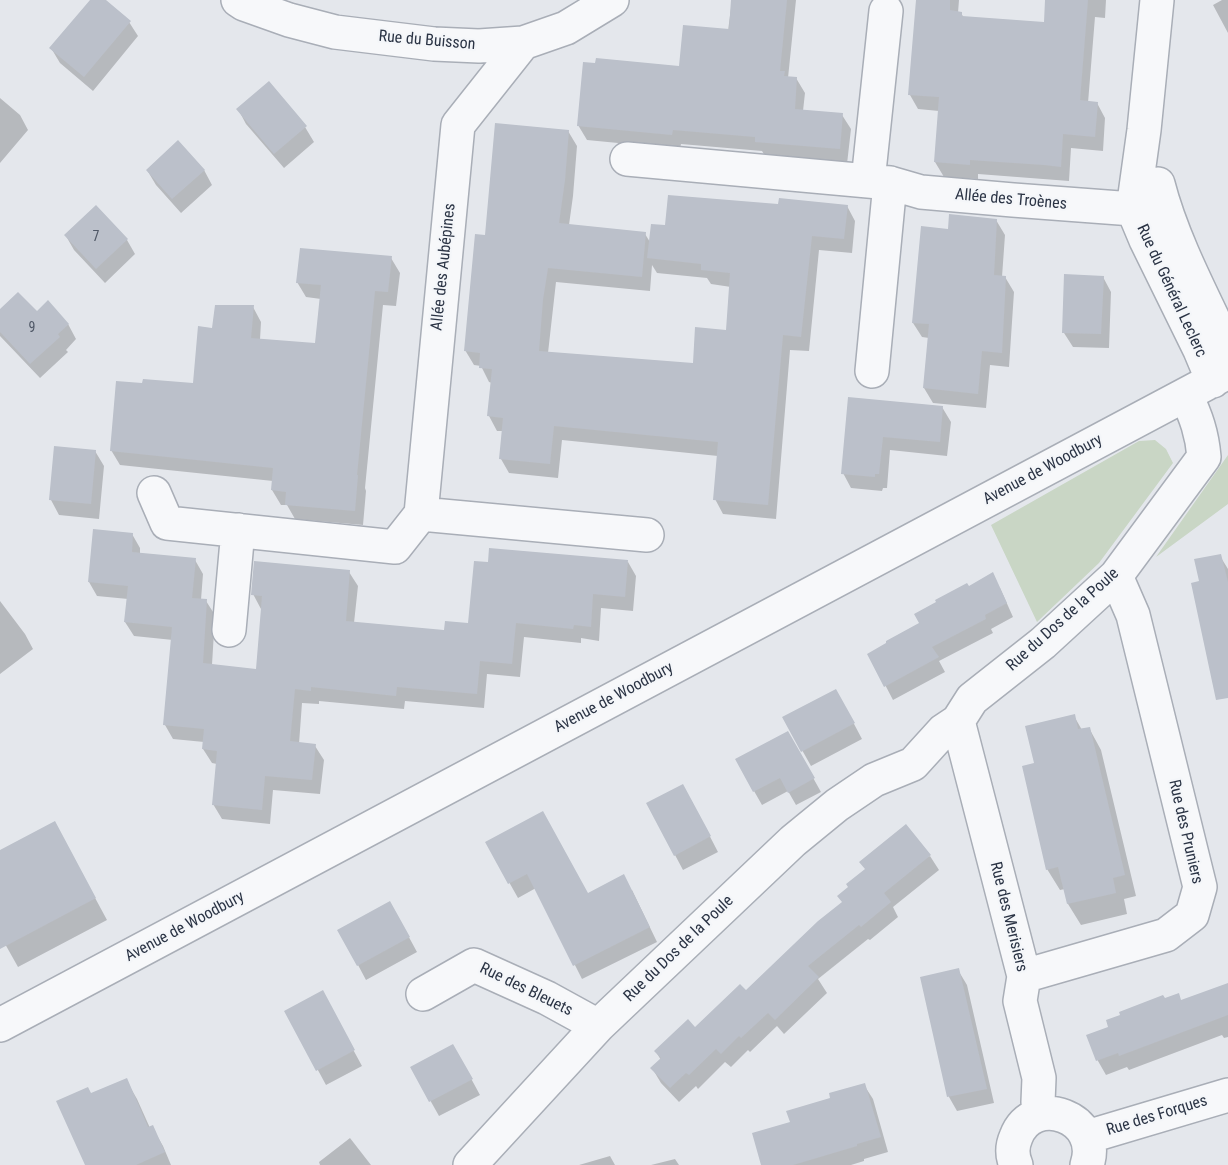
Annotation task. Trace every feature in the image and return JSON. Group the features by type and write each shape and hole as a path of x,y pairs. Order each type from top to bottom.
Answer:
{"street":[{"name":"Rue du Buisson","path":"238,0 289,20 335,32 434,44 479,46 524,43 566,28 612,0"},
{"name":"Rue du Général Leclerc","path":"1157,0 1144,130 1148,207 1146,240 1200,350 1209,383"},
{"path":"872,371 886,11"},
{"name":"Allée des Aubépines","path":"421,514 458,126 524,43"},
{"name":"Allée des Troènes","path":"627,159 879,182 921,192 1148,207"},
{"name":"Rue du Général Leclerc","path":"1148,207 1185,256 1228,350"},
{"name":"Rue du Dos de la Poule","path":"470,1165 598,1026 793,841 837,805 874,780 913,764 944,731 958,721 972,699 1043,643 1116,576 1204,457 1203,439 1198,422 1209,383"},
{"name":"Avenue de Woodbury","path":"0,1025 1209,383"},
{"path":"154,493 167,523 395,548 421,514 647,535"},
{"path":"229,630 238,530"},
{"name":"Rue des Pruniers","path":"1024,976 1166,935 1192,915 1200,887 1133,615 1116,576"},
{"name":"Rue des Merisiers","path":"958,721 1024,976 1020,1001 1039,1078 1038,1101 1041,1114"},
{"path":"913,764 938,767 975,785"},
{"name":"Rue des Bleuets","path":"423,994 474,965 547,998 598,1026"},
{"name":"Rue des Forques","path":"1087,1151 1228,1095"},
{"path":"1009,1164 1020,1128 1041,1114 1054,1113 1074,1120 1082,1128 1087,1151"}],"green space":[{"path":"1155,440 1166,449 1173,463 1099,563 1037,622 991,525 1139,441"},
{"path":"1228,455 1228,504 1156,557"}],"building":[{"path":"90,0 106,0 131,21 84,77 49,48"},
{"path":"731,0 787,0 780,71 785,71 784,76 797,77 795,109 843,113 840,149 755,142 755,137 673,130 672,135 577,126 583,62 595,63 596,58 679,66 683,25 729,29"},
{"path":"916,0 950,0 950,10 962,12 962,16 1044,22 1045,0 1088,0 1080,100 1098,102 1095,137 1063,134 1061,167 970,160 970,165 934,162 939,97 908,95"},
{"path":"269,81 307,126 274,154 236,109"},
{"path":"495,123 569,130 559,223 646,232 642,277 548,268 539,351 693,363 695,327 726,330 730,273 701,270 701,264 647,258 651,224 665,225 668,195 778,204 779,198 848,205 844,239 812,236 801,337 783,335 768,505 713,500 718,442 554,426 550,464 499,459 503,418 487,416 492,369 479,368 480,353 464,351 475,234 485,235"},
{"path":"178,140 205,170 172,199 146,170"},
{"path":"96,205 128,239 96,269 64,235"},
{"path":"949,214 997,219 994,275 1006,276 1002,353 982,351 978,394 923,388 929,324 912,323 921,226 948,229"},
{"path":"300,248 392,256 388,292 375,291 355,511 285,505 286,492 271,490 273,468 110,451 116,381 142,383 143,379 193,383 198,326 212,328 215,305 254,305 251,338 315,343 321,285 296,283"},
{"path":"1064,274 1104,276 1101,334 1062,333"},
{"path":"18,292 37,311 48,300 69,324 58,334 60,337 30,364 0,332 0,309"},
{"path":"848,397 943,406 940,442 883,437 879,474 875,474 875,477 841,474"},
{"path":"54,446 96,450 91,504 49,500"},
{"path":"93,529 133,533 132,552 196,558 192,598 207,599 203,663 256,669 262,596 251,595 254,561 350,570 346,621 444,630 445,621 468,623 474,561 488,562 489,548 628,560 625,597 593,594 591,627 574,625 573,629 516,623 512,664 480,661 477,694 397,687 396,696 311,687 311,691 295,689 290,741 316,744 312,780 265,776 262,810 212,805 217,751 202,749 204,729 163,725 172,627 124,622 128,586 88,582"},
{"path":"1221,554 1228,582 1228,698 1216,700 1191,583 1199,581 1194,559"},
{"path":"993,572 1007,603 985,615 986,619 932,647 939,657 884,687 867,654 919,623 914,614 936,602 935,600 967,583 969,586"},
{"path":"836,689 855,723 801,752 782,717"},
{"path":"1075,714 1078,729 1090,727 1125,875 1113,878 1116,893 1067,904 1058,867 1046,870 1022,766 1034,763 1025,726"},
{"path":"788,731 815,778 788,793 780,778 753,792 735,759"},
{"path":"683,784 711,836 674,856 646,803"},
{"path":"543,811 588,893 624,874 650,927 573,966 527,874 508,884 485,842"},
{"path":"55,821 96,898 0,949 0,850"},
{"path":"906,824 931,855 884,893 891,902 808,966 819,977 775,1020 768,1013 721,1054 716,1049 689,1075 686,1073 670,1088 650,1068 661,1058 654,1051 688,1019 695,1027 740,984 746,990 818,921 842,902 837,896 848,887 846,884 865,869 859,862"},
{"path":"390,901 410,937 357,966 337,930"},
{"path":"959,968 987,1089 947,1097 920,977"},
{"path":"1228,983 1228,1015 1119,1056 1118,1053 1096,1061 1086,1035 1108,1027 1106,1020 1120,1015 1119,1012 1163,995 1165,998 1179,993 1181,1000"},
{"path":"323,990 355,1050 316,1071 284,1011"},
{"path":"453,1044 473,1079 429,1102 410,1067"},
{"path":"127,1078 148,1127 153,1125 165,1152 136,1165 85,1165 56,1101 88,1087 91,1093"},
{"path":"865,1083 881,1137 793,1165 761,1165 752,1133 790,1122 786,1111 830,1098 829,1093"}]}
